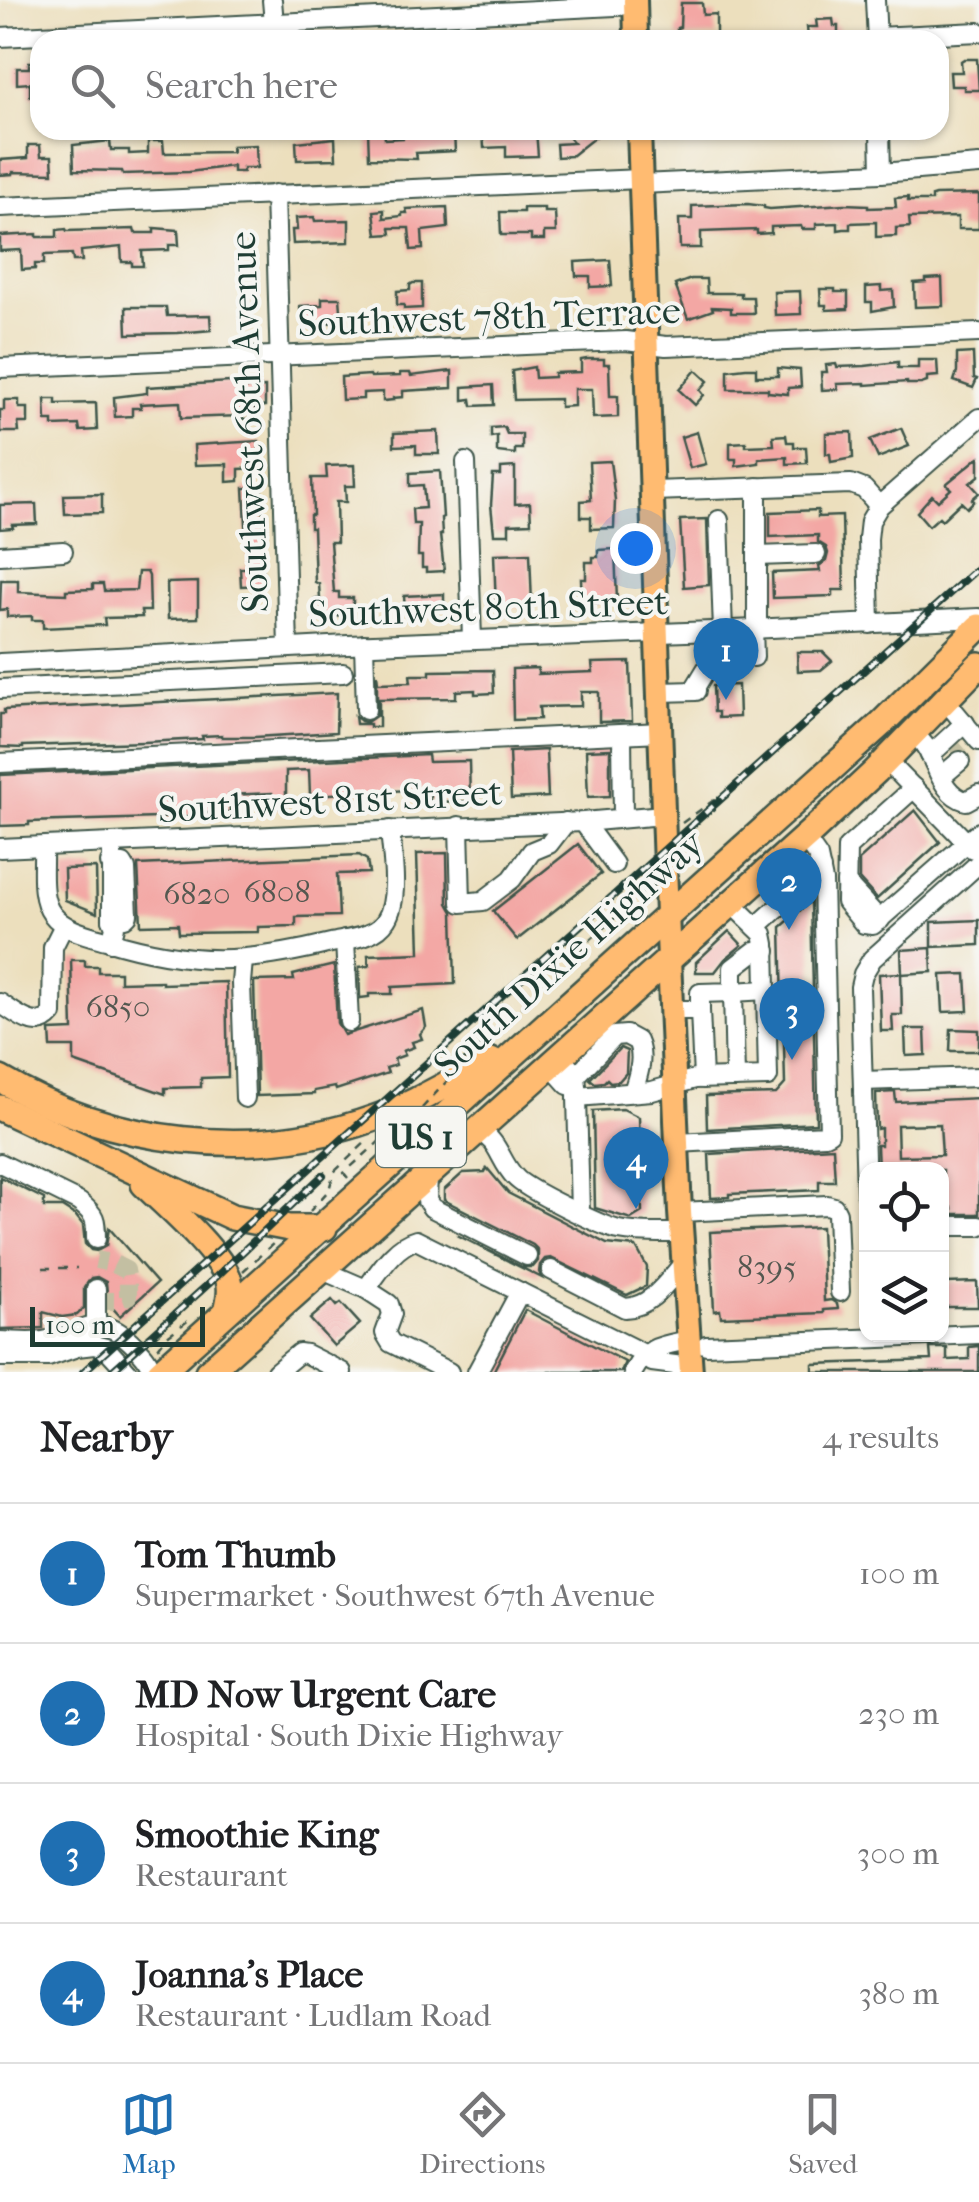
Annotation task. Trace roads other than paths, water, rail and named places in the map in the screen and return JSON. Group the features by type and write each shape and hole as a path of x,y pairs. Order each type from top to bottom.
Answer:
{"highway":[{"name":"South Dixie Highway","path":"159,1361 227,1311 315,1219 523,1045 667,917 880,724 979,627"},
{"name":"South Dixie Highway","path":"208,1372 804,837 979,665"},
{"path":"0,1078 66,1111 128,1131 192,1141 268,1140 376,1118 523,1045"},
{"path":"0,1108 232,1217 280,1227 315,1219 352,1222 399,1201"},
{"path":"130,1170 222,1266 231,1290 227,1311"}],"main road":[{"path":"635,3 636,30"},
{"path":"639,140 661,732 672,819 667,917 677,1143 683,1264 697,1342 690,1369"}],"street":[{"path":"272,0 274,22"},
{"path":"876,0 877,30"},
{"path":"117,30 635,3"},
{"path":"949,34 979,32"},
{"path":"0,36 30,34"},
{"path":"880,140 882,174"},
{"path":"0,207 882,174 979,164"},
{"name":"Southwest 68th Avenue","path":"275,194 288,648"},
{"name":"Southwest 78th Terrace","path":"0,368 596,342 666,346 979,333"},
{"path":"870,624 868,529 879,506 979,418"},
{"path":"466,462 472,639"},
{"path":"652,491 856,485 879,506"},
{"path":"714,658 754,657 757,488"},
{"path":"660,692 696,691 714,658 718,631 719,520"},
{"path":"0,555 63,551"},
{"path":"757,556 816,554"},
{"name":"Southwest 80th Street","path":"1,663 979,618"},
{"path":"364,644 366,710"},
{"path":"311,647 312,674"},
{"path":"1,663 2,688 342,672"},
{"path":"945,700 968,740"},
{"path":"0,763 661,732"},
{"path":"913,733 926,746 958,800 966,801 979,794"},
{"path":"622,734 623,818"},
{"path":"935,766 968,740"},
{"path":"935,766 968,740"},
{"path":"886,760 976,849"},
{"path":"914,788 847,848 846,888 874,923 976,849"},
{"name":"Southwest 81st Street","path":"0,848 43,847 111,854 390,830 672,819"},
{"path":"459,826 461,902 483,901 512,880 532,850 549,844 574,822 614,864"},
{"path":"43,847 45,900 51,913 64,925 112,942 184,957 244,960 289,954 380,927 391,910 394,892 390,830"},
{"path":"677,1143 829,1133 821,869 804,837"},
{"path":"865,1162 860,987 866,969 976,849"},
{"path":"111,854 126,868 128,915 112,919 112,942"},
{"path":"756,927 821,869"},
{"path":"555,1060 568,1085 633,1092 704,1079 768,1077 766,951 762,934 730,902"},
{"path":"0,1004 29,1021 50,1019 53,947 64,925"},
{"path":"345,940 349,1022"},
{"path":"735,1078 734,968 755,951 766,951"},
{"path":"244,960 241,983 245,1098"},
{"path":"704,1079 700,994 766,990"},
{"path":"672,1010 700,1010"},
{"path":"580,1213 577,1087 614,1036 626,1035 637,1041 641,1052 633,1092"},
{"path":"862,1082 979,1077"},
{"path":"478,1130 482,1147 493,1158 502,1160 521,1183 614,1230 641,1233 681,1222 827,1205 834,1208 840,1292"},
{"path":"0,1162 59,1200 80,1202 96,1221 96,1239"},
{"path":"428,1174 428,1201 432,1208 527,1256"},
{"path":"949,1226 979,1226"},
{"path":"366,1290 406,1243 416,1240 648,1358 690,1369"},
{"path":"552,1270 625,1308 632,1308 657,1293 683,1264"},
{"path":"322,1270 389,1304 392,1314 385,1333 391,1342 450,1372"},
{"path":"96,1289 96,1327"},
{"path":"476,1372 520,1292"},
{"path":"0,1341 50,1340 80,1329 106,1326 121,1332 150,1361 152,1372"},
{"path":"633,1372 648,1358 651,1348 697,1342 979,1334"},
{"path":"0,1358 48,1357 94,1345 106,1348 128,1372"},
{"path":"276,1372 299,1353 342,1372"}],"tunnel":[{"path":"952,752 961,744"},
{"path":"96,1260 126,1270 128,1296 96,1301"}],"railway":[{"path":"83,1372 979,567"},
{"path":"111,1372 323,1175"}],"place":[{"name":"Tom Thumb","path":"726,700"},
{"name":"MD Now Urgent Care","path":"789,930"},
{"name":"Smoothie King","path":"792,1060"},
{"name":"Joanna's Place","path":"636,1209"}]}
